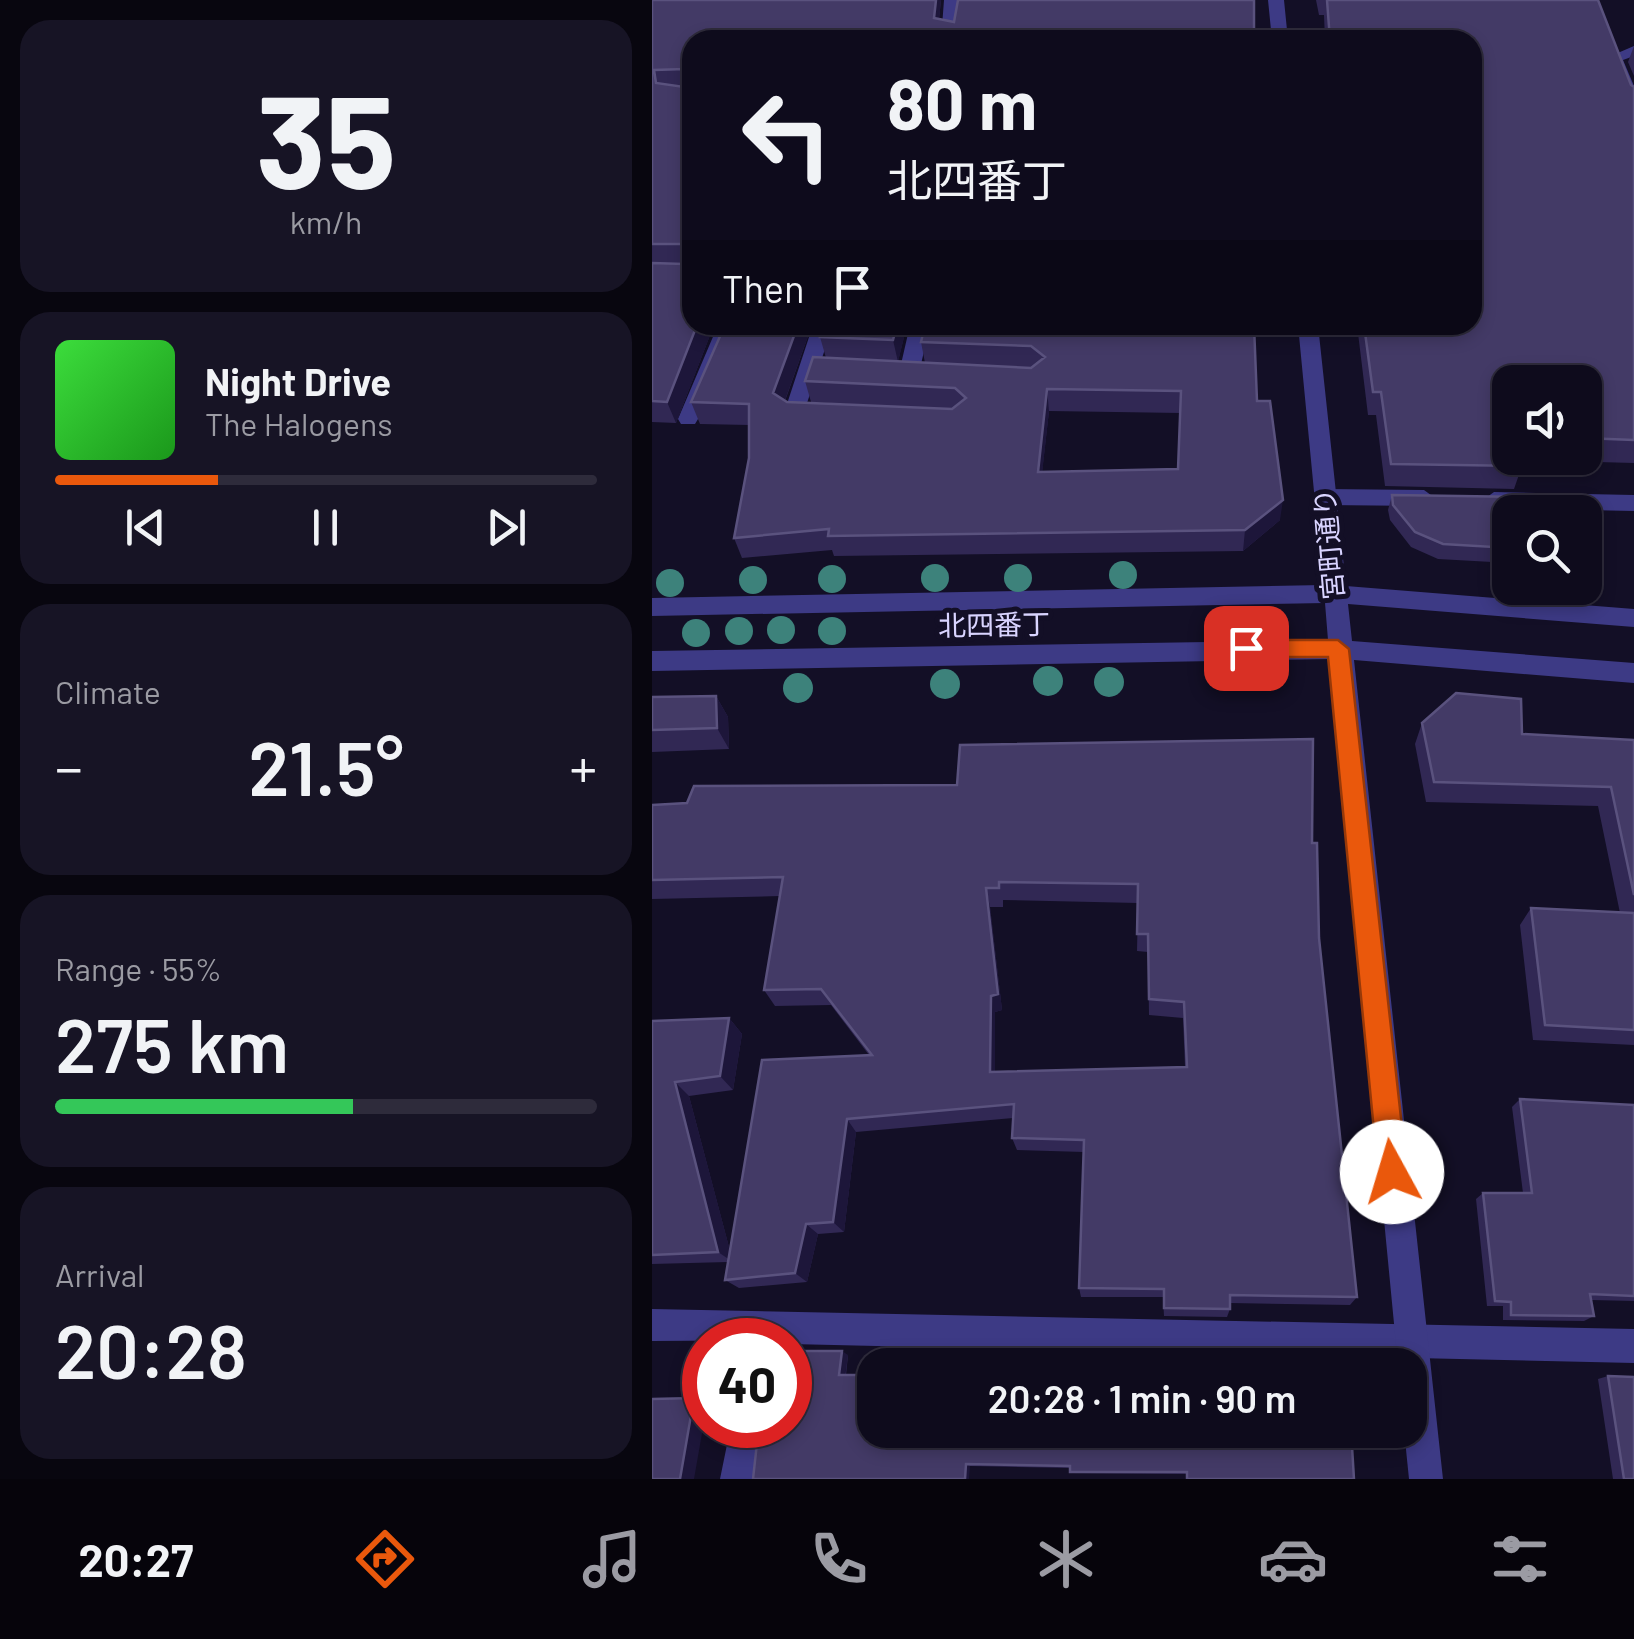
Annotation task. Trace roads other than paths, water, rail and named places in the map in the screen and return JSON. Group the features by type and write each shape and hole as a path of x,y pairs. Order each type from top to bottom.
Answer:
{"street":[{"path":"950,30 952,0"},
{"path":"1276,0 1279,30"},
{"path":"1634,51 1614,58 1634,107"},
{"path":"688,419 724,335"},
{"path":"822,335 817,368 794,413 830,414"},
{"path":"909,373 918,335"},
{"name":"宮町通り","path":"1309,335 1338,649 1426,1479"},
{"path":"1324,497 1634,503"},
{"name":"北四番丁","path":"652,608 1333,594 1634,618"},
{"name":"北四番丁","path":"652,661 1338,649 1634,672"},
{"path":"652,1325 682,1327"},
{"path":"812,1334 1634,1346"},
{"path":"737,1479 743,1448"}]}
